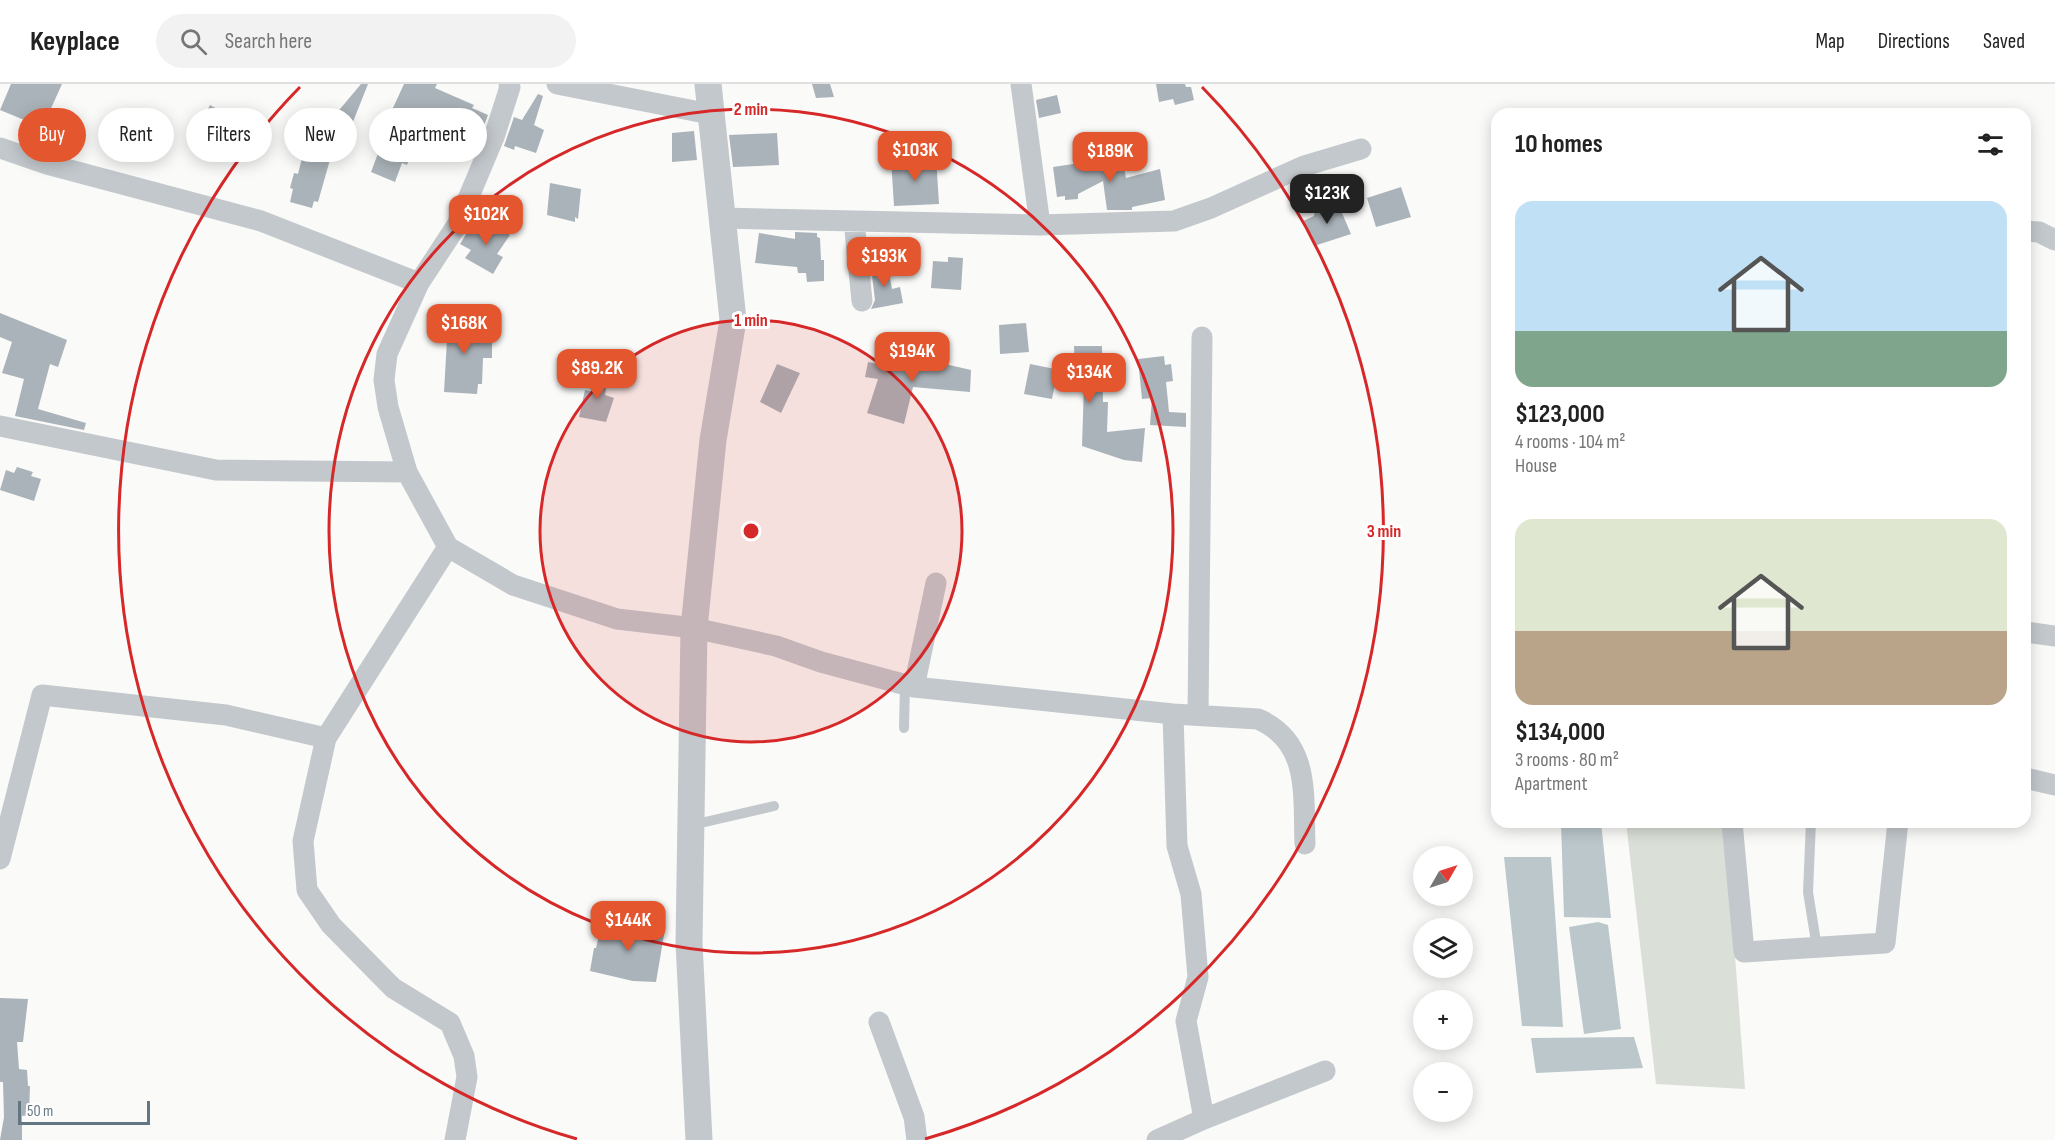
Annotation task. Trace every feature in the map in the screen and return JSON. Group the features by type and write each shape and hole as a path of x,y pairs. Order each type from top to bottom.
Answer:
{"street":[{"path":"509,84 494,137 457,225 419,283 387,354 384,380 388,407 407,472 448,547 513,585 617,619 694,628 776,646 821,662 910,686 1173,714 1258,719 1271,725 1285,738 1302,769 1305,844"},
{"path":"557,84 710,114"},
{"path":"699,1140 689,943 694,628 713,440 733,320 708,84"},
{"path":"1021,84 1040,225"},
{"path":"0,148 47,164 261,221 419,283"},
{"path":"721,218 1040,225 1174,221 1211,208 1304,166 1361,149"},
{"path":"854,221 862,301"},
{"path":"2031,231 2039,232 2055,240"},
{"path":"1198,715 1202,337"},
{"path":"0,426 216,470 407,472"},
{"path":"448,547 326,738 303,841 307,890 331,925 393,988 450,1023 464,1056 467,1077 455,1140"},
{"path":"910,686 936,583"},
{"path":"2031,633 2055,636"},
{"path":"0,859 42,695 226,715 326,738"},
{"path":"1173,714 1177,846 1191,894 1198,977 1186,1021 1204,1119"},
{"path":"2031,779 2055,785"},
{"path":"1733,828 1743,952 1885,943 1897,828"},
{"path":"879,1022 914,1117 917,1140"},
{"path":"1157,1140 1325,1071"}],"lane":[{"path":"904,728 910,686"},
{"path":"691,825 774,806"},
{"path":"1812,828 1808,892 1817,948"}],"shaded area":[{"path":"1561,828 1602,828 1611,918 1564,917"},
{"path":"1627,828 1725,828 1745,1089 1656,1084"},
{"path":"1504,857 1551,857 1563,1027 1522,1026"},
{"path":"1598,922 1608,925 1621,1029 1584,1034 1569,927"},
{"path":"1634,1037 1643,1068 1536,1073 1531,1038"}],"building":[{"path":"11,84 62,84 51,108 18,108 18,117 0,110"},
{"path":"361,84 368,84 357,112 357,108 341,108"},
{"path":"404,84 437,84 435,88 474,105 472,108 393,108"},
{"path":"812,84 830,84 834,97 816,98"},
{"path":"1156,84 1185,84 1186,87 1191,87 1194,100 1175,105 1173,99 1159,102"},
{"path":"538,94 543,96 534,125 544,130 536,153 515,146 514,150 504,146 514,117 522,120"},
{"path":"1057,95 1061,113 1039,118 1036,100"},
{"path":"694,131 697,160 672,162 672,133"},
{"path":"777,133 779,165 733,167 729,135"},
{"path":"1121,152 1126,178 1160,169 1165,200 1132,207 1132,210 1107,210 1103,181 1078,194 1078,199 1065,200 1065,196 1057,197 1053,167 1100,160 1100,157"},
{"path":"936,157 939,204 894,206 891,159"},
{"path":"301,162 329,162 318,202 314,201 312,208 290,202 293,189 290,188 294,173 298,174"},
{"path":"375,162 408,162 407,165 402,163 395,182 371,172"},
{"path":"550,183 581,189 578,219 575,217 575,222 547,215"},
{"path":"1401,187 1411,217 1376,227 1367,198"},
{"path":"1329,204 1331,209 1339,206 1351,234 1314,246 1303,221 1314,216 1315,210"},
{"path":"487,220 510,235 497,254 503,257 493,274 465,258 471,250 460,244 470,228 480,233"},
{"path":"795,232 817,233 817,237 820,238 821,260 824,260 824,281 807,282 806,273 798,273 797,267 755,263 759,233 795,239"},
{"path":"948,257 963,258 961,290 931,288 933,261 948,262"},
{"path":"887,264 892,289 900,287 903,303 871,309 875,300 871,267"},
{"path":"449,305 467,308 466,338 492,341 492,358 483,358 482,384 478,384 477,394 444,392"},
{"path":"0,313 67,340 58,367 50,364 38,409 86,423 84,430 15,416 24,379 2,373 12,342 0,337"},
{"path":"1026,323 1029,352 1000,354 999,325"},
{"path":"915,344 930,346 929,359 923,359 971,370 970,392 913,387 904,424 867,413 878,379 865,377 868,362 911,370"},
{"path":"1074,346 1102,346 1103,402 1108,402 1107,432 1145,428 1142,462 1124,460 1082,446 1084,384 1055,384 1052,399 1024,394 1030,364 1075,373"},
{"path":"1164,356 1165,365 1171,364 1173,381 1166,382 1169,412 1186,413 1186,427 1150,425 1152,398 1142,399 1138,359"},
{"path":"777,364 800,373 781,413 760,402"},
{"path":"602,366 609,367 605,395 614,398 606,422 579,417 585,390 593,392"},
{"path":"17,467 33,472 31,476 41,479 34,501 0,490 6,470 14,473"},
{"path":"603,920 665,929 656,982 633,981 590,971 594,948 596,948"},
{"path":"0,998 28,999 23,1042 17,1042 19,1069 27,1070 28,1086 30,1086 29,1115 22,1116 22,1140 0,1140 4,1117 3,1082 0,1082"}]}
